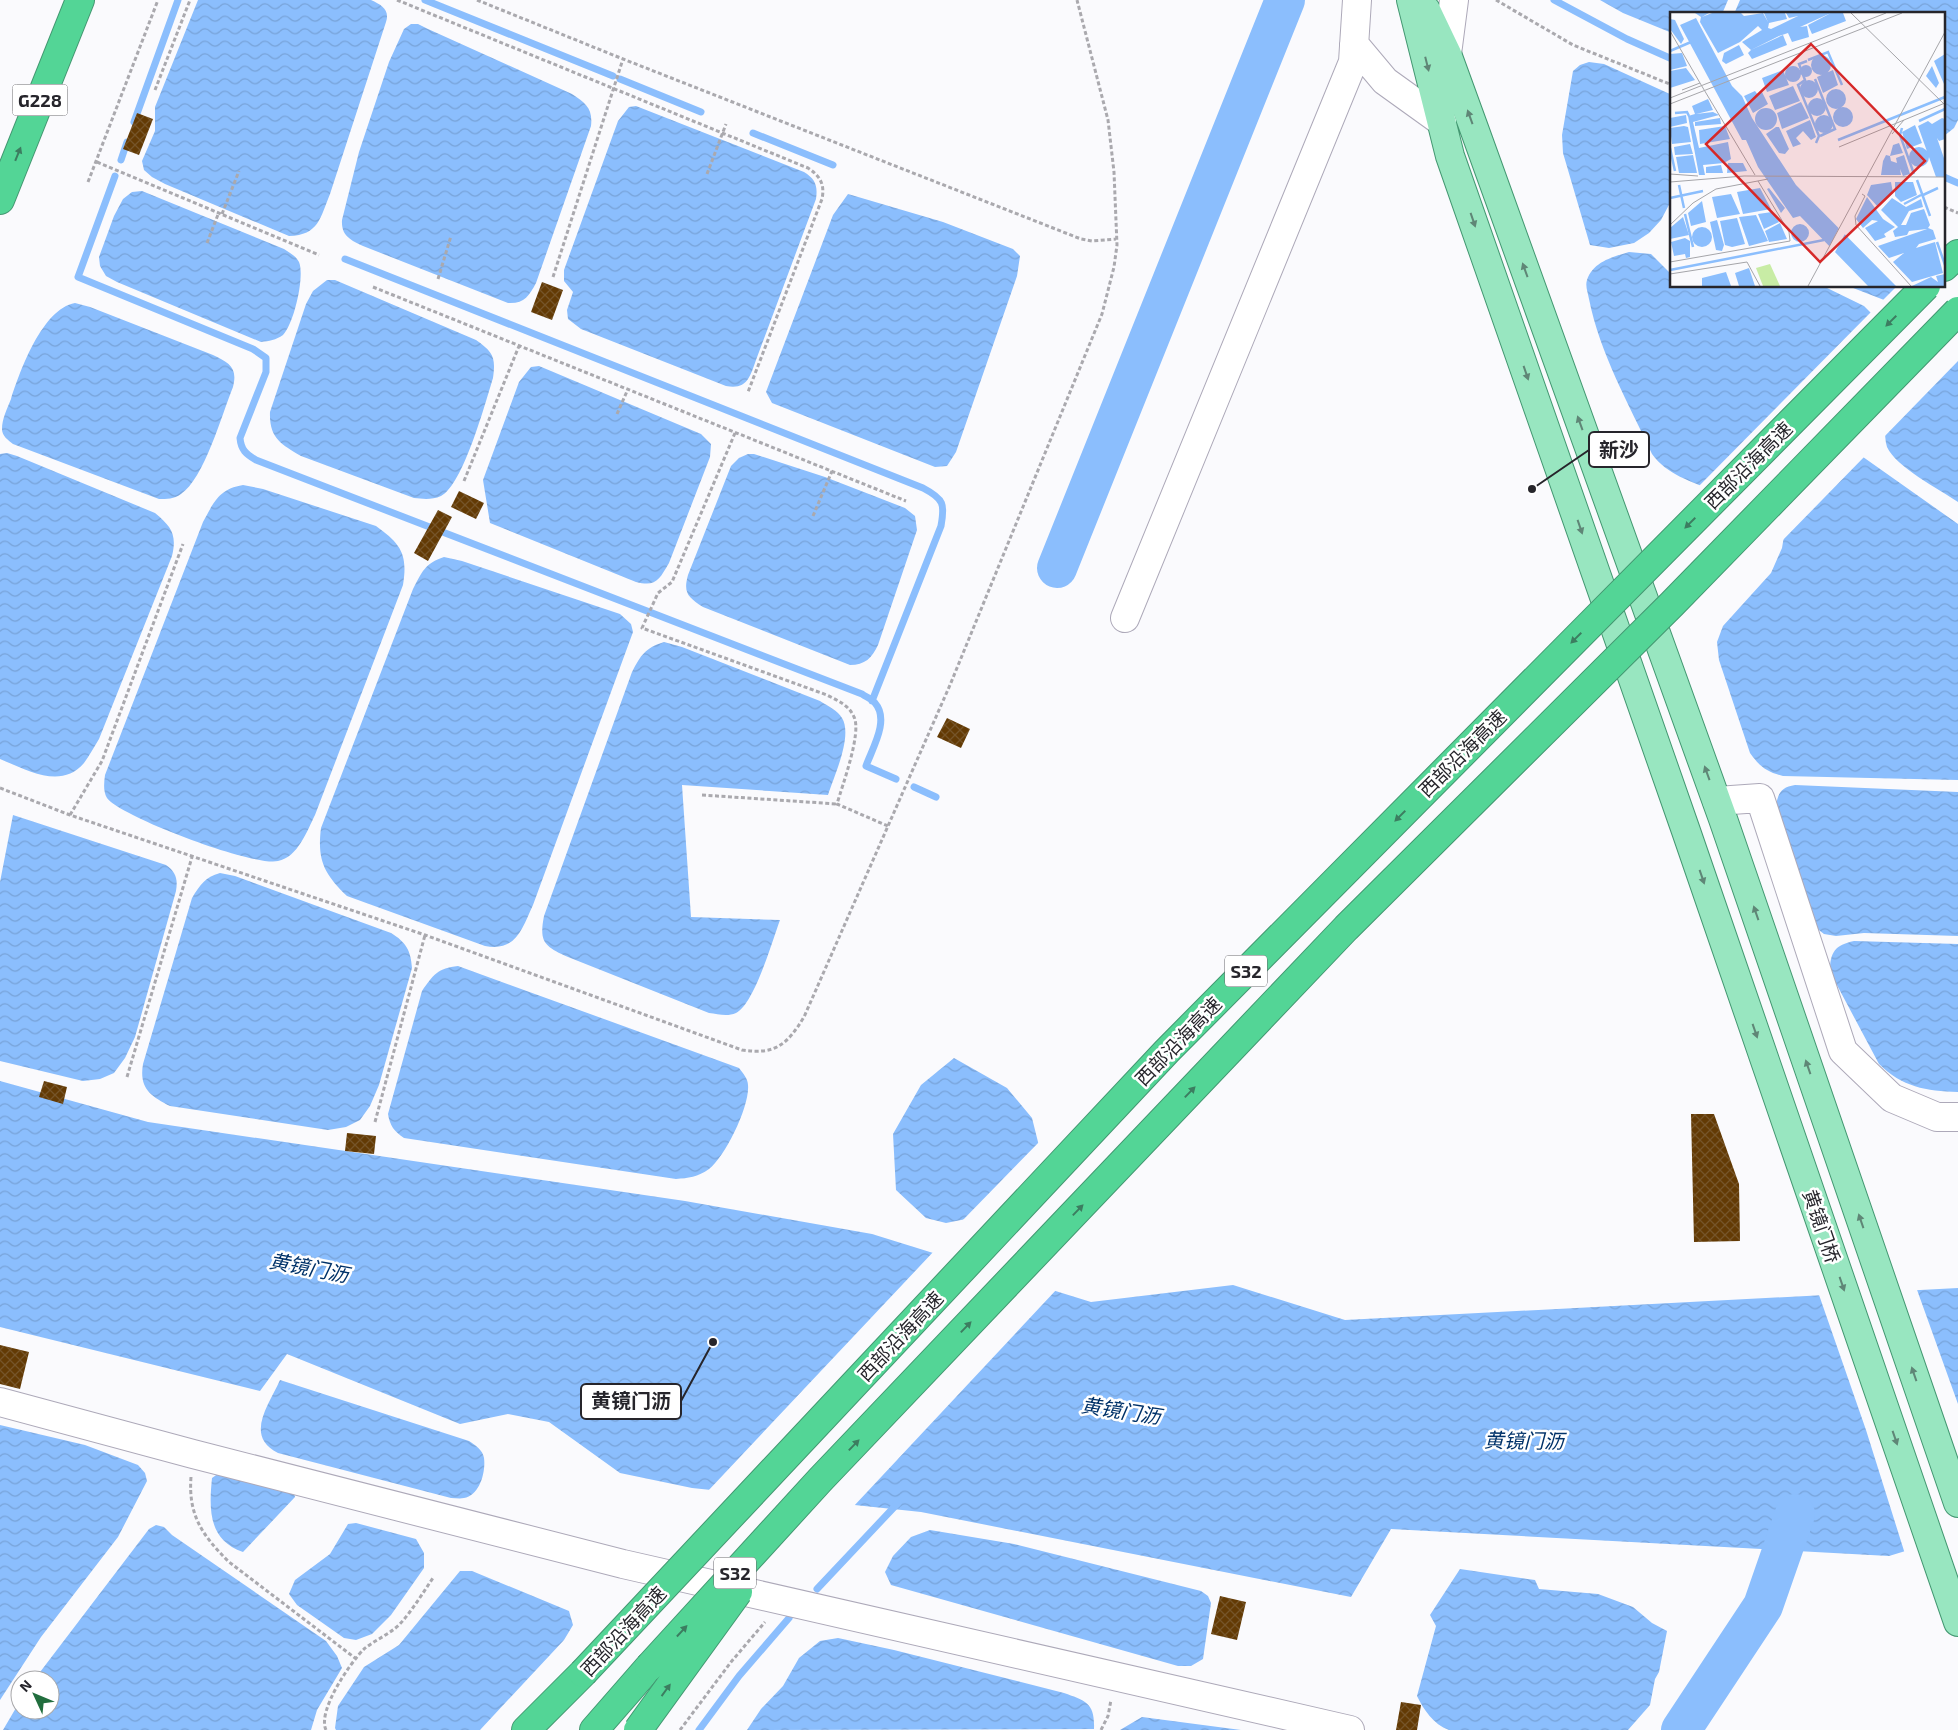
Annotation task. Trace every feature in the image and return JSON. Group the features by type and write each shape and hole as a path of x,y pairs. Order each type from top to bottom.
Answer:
{"highway":[{"name":"G228","path":"0,200 80,0"},
{"path":"1946,266 1958,254"},
{"name":"西部沿海高速","path":"535,1730 582,1673 1166,1051 1924,288"},
{"name":"S32","path":"594,1730 820,1480 1346,928 1672,604 1958,312"},
{"path":"638,1730 820,1480"},
{"path":"526,1730 582,1673"}],"main road":[{"name":"黄镜门桥","path":"1411,0 1450,156 1686,831 1958,1622"},
{"name":"黄镜门桥","path":"1421,0 1447,54 1720,810 1958,1503"}],"street":[{"path":"1125,618 1353,62 1358,0"},
{"path":"1447,54 1454,0"},
{"path":"1354,44 1385,81 1442,122"},
{"path":"1720,810 1760,798 1843,1051 1892,1098 1937,1117 1958,1117"},
{"path":"0,1402 193,1454 623,1564 1350,1730"}],"path":[{"path":"88,182 158,0"},
{"path":"155,90 190,0"},
{"path":"397,0 808,168 816,173 822,181 822,199 748,392"},
{"path":"478,0 623,60 1081,239 1092,241 1116,240"},
{"path":"0,788 70,815 425,935 742,1050 760,1052 778,1048 794,1035 804,1017 950,684 1102,314 1114,268 1116,240 1114,172 1108,120 1077,0"},
{"path":"1496,0 1573,45 1670,85"},
{"path":"553,277 623,60"},
{"path":"707,174 726,124"},
{"path":"96,162 319,255"},
{"path":"207,243 240,171"},
{"path":"1946,208 1958,214"},
{"path":"438,279 451,236"},
{"path":"373,287 906,501"},
{"path":"464,481 518,346"},
{"path":"618,414 628,389"},
{"path":"735,432 672,582 658,594 642,628 828,695 845,705 855,718 856,737 837,804"},
{"path":"813,516 832,472"},
{"path":"70,815 102,762 183,544"},
{"path":"702,795 837,804 888,826"},
{"path":"128,1077 192,857"},
{"path":"375,1122 425,935"},
{"path":"193,1454 191,1483 194,1513 202,1532 230,1562 356,1658"},
{"path":"326,1730 324,1725 325,1712 333,1695 356,1658 366,1648 390,1633 400,1623 433,1578"},
{"path":"680,1730 731,1662 783,1600"}],"water":[{"path":"198,0 371,0 382,6 386,11 386,22 330,194 321,218 313,229 307,232 289,236 165,184 144,170 142,161 155,131 155,107"},
{"path":"1600,0 1728,0 1723,12 1670,12 1670,32 1623,13"},
{"path":"1740,0 1958,0 1958,120 1954,128 1946,134 1946,12 1735,12"},
{"path":"411,24 418,24 572,94 581,100 590,111 591,126 536,283 522,301 508,303 363,246 348,237 343,230 342,220 359,152 389,62 404,29"},
{"path":"1589,62 1604,64 1670,94 1670,203 1661,220 1649,233 1634,243 1609,248 1590,245 1563,153 1562,135 1573,71 1580,65"},
{"path":"636,106 804,172 815,183 817,190 816,199 754,366 747,381 739,386 726,386 581,329 568,319 567,310 573,292 564,281 564,270 618,121 629,107"},
{"path":"142,191 284,249 296,258 299,262 301,278 291,321 283,335 270,341 261,342 106,276 100,266 99,257 114,216 123,199 132,192"},
{"path":"848,194 943,222 1013,249 1020,256 1017,276 956,452 947,466 935,467 772,403 766,392 833,215"},
{"path":"1629,252 1651,254 1670,273 1670,288 1827,288 1864,306 1872,314 1714,491 1672,472 1658,461 1652,454 1616,378 1600,339 1586,285 1594,269 1610,258"},
{"path":"327,280 335,280 476,340 490,352 494,365 493,378 479,424 457,477 449,489 441,496 431,499 414,498 301,456 282,444 274,434 270,421 270,412 306,304 313,291"},
{"path":"1853,288 1910,288 1897,305"},
{"path":"75,303 90,307 213,355 231,366 234,375 233,387 212,445 197,475 178,496 159,499 13,444 3,434 2,425 5,414 20,373 34,343 52,317 63,308"},
{"path":"1958,349 1958,502 1908,470 1892,455 1885,440 1885,427"},
{"path":"539,366 701,434 711,444 710,457 669,563 659,578 653,583 636,582 490,523 483,480 519,382 531,367"},
{"path":"1856,452 1958,524 1958,780 1783,776 1768,771 1750,753 1719,660 1717,642 1723,626 1771,573 1782,548 1785,530"},
{"path":"7,453 155,513 169,527 174,542 172,556 99,739 84,763 75,771 65,775 44,775 0,759 0,454"},
{"path":"748,454 754,454 825,477 905,508 915,516 917,530 878,645 873,654 864,662 850,665 703,607 688,594 686,586 688,575 731,466 739,458"},
{"path":"243,485 263,489 376,526 397,544 403,557 404,565 403,585 315,815 305,836 296,849 285,859 278,861 264,861 217,849 161,828 117,806 107,798 104,790 105,775 203,522 214,503 223,493"},
{"path":"444,557 462,561 620,614 631,624 633,632 533,905 521,930 511,942 504,946 485,946 347,896 333,881 321,858 321,828 413,589 428,565"},
{"path":"664,642 682,647 820,701 838,713 845,726 844,745 828,795 682,785 691,917 780,920 756,985 743,1007 736,1013 729,1015 709,1013 568,957 553,950 545,942 542,932 544,916 632,672 644,653"},
{"path":"1795,785 1958,792 1958,936 1864,933 1836,936 1824,934 1815,927 1776,808 1777,799 1783,789"},
{"path":"13,815 166,865 176,876 176,891 135,1037 125,1058 114,1073 100,1079 83,1081 0,1061 0,882"},
{"path":"220,873 235,876 391,933 407,948 412,968 379,1085 370,1106 360,1120 346,1127 328,1130 170,1106 152,1095 145,1085 142,1072 143,1064 192,898 203,882"},
{"path":"1854,941 1958,944 1958,1092 1925,1089 1906,1083 1879,1064 1830,972 1831,959 1835,950 1842,945"},
{"path":"458,966 739,1068 747,1081 748,1094 741,1118 722,1154 705,1172 693,1177 676,1179 404,1138 393,1128 388,1114 422,991 437,973 445,968"},
{"path":"954,1058 1007,1088 1032,1118 1040,1150 971,1218 946,1223 926,1218 896,1190 893,1134 921,1085"},
{"path":"0,1081 148,1122 685,1201 872,1234 1091,1302 1233,1285 1345,1320 1958,1288 1958,1535 1889,1556 1391,1529 1351,1597 921,1512 692,1488 620,1473 549,1422 508,1414 460,1424 287,1354 260,1391 0,1327"},
{"path":"280,1380 469,1441 483,1455 483,1477 474,1493 462,1498 451,1498 278,1453 268,1446 262,1438 261,1429 262,1420"},
{"path":"0,1425 85,1445 138,1465 145,1473 147,1481 118,1537 41,1637 20,1670 10,1670 10,1685 0,1700"},
{"path":"222,1471 294,1493 295,1497 243,1552 231,1547 223,1540 213,1522 211,1512 212,1478"},
{"path":"356,1523 416,1539 424,1553 424,1568 391,1615 372,1634 356,1640 344,1638 297,1605 289,1594 295,1580 330,1554 348,1524"},
{"path":"156,1525 164,1527 172,1535 326,1641 337,1656 342,1668 317,1710 311,1730 3,1730 10,1718 10,1720 60,1720 60,1670 42,1670 149,1529"},
{"path":"930,1530 1014,1544 1201,1591 1208,1596 1211,1603 1203,1659 1191,1666 1178,1666 891,1585 885,1572 893,1556 911,1537"},
{"path":"1460,1569 1535,1580 1539,1589 1598,1594 1633,1607 1652,1623 1667,1631 1650,1705 1628,1730 1449,1730 1438,1724 1426,1711 1417,1696 1436,1626 1430,1615"},
{"path":"460,1571 472,1571 569,1611 573,1625 564,1640 480,1730 336,1730 338,1706 364,1667 399,1645"},
{"path":"838,1638 894,1650 1064,1693 1088,1704 1093,1714 1094,1729 747,1730 761,1709 783,1686 799,1658 820,1641"},
{"path":"1142,1717 1241,1730 1120,1730"}],"pier":[{"path":"1895,288 1912,288 1896,307 1881,302"},
{"path":"1873,310 1878,322 1713,493 1698,487"},
{"path":"1958,347 1958,361 1883,438 1883,426"},
{"path":"1857,450 1865,456 1781,542 1783,528"},
{"path":"1040,1141 1041,1152 973,1220 961,1222"},
{"path":"935,1250 1057,1289 853,1507 707,1492"},
{"path":"1916,1287 1958,1404 1958,1537 1905,1554 1866,1430 1818,1292"}],"building":[{"path":"137,113 153,119 139,155 123,149"},
{"path":"542,282 563,290 552,320 531,312"},
{"path":"459,491 484,503 476,519 451,507"},
{"path":"438,510 452,517 428,561 414,553"},
{"path":"947,718 970,729 961,748 937,737"},
{"path":"44,1081 67,1087 63,1104 39,1097"},
{"path":"1691,1114 1714,1114 1739,1184 1740,1241 1694,1242"},
{"path":"347,1133 376,1136 374,1154 345,1151"},
{"path":"0,1345 29,1352 20,1389 0,1384"},
{"path":"1220,1596 1246,1602 1237,1640 1211,1634"},
{"path":"1401,1702 1421,1705 1417,1730 1396,1730"}],"waterway":[{"path":"134,122 178,0"},
{"path":"425,0 613,76"},
{"path":"1057,568 1285,0"},
{"path":"1554,0 1627,39 1670,58"},
{"path":"620,79 701,112"},
{"path":"753,133 833,165"},
{"path":"121,160 127,142"},
{"path":"115,176 78,277 253,349 266,358 266,372 240,438 243,449 249,456 862,694 875,703 881,718 878,734 866,766 896,779"},
{"path":"1946,178 1958,183"},
{"path":"345,259 923,488 935,495 943,507 941,526 872,701"},
{"path":"914,787 936,797"},
{"path":"817,1589 898,1503"},
{"path":"1681,1730 1763,1606 1795,1514"},
{"path":"699,1730 739,1676 789,1618"}],"place":[{"name":"新沙","path":"1532,489"},
{"name":"黄镜门沥","path":"713,1342"}]}
